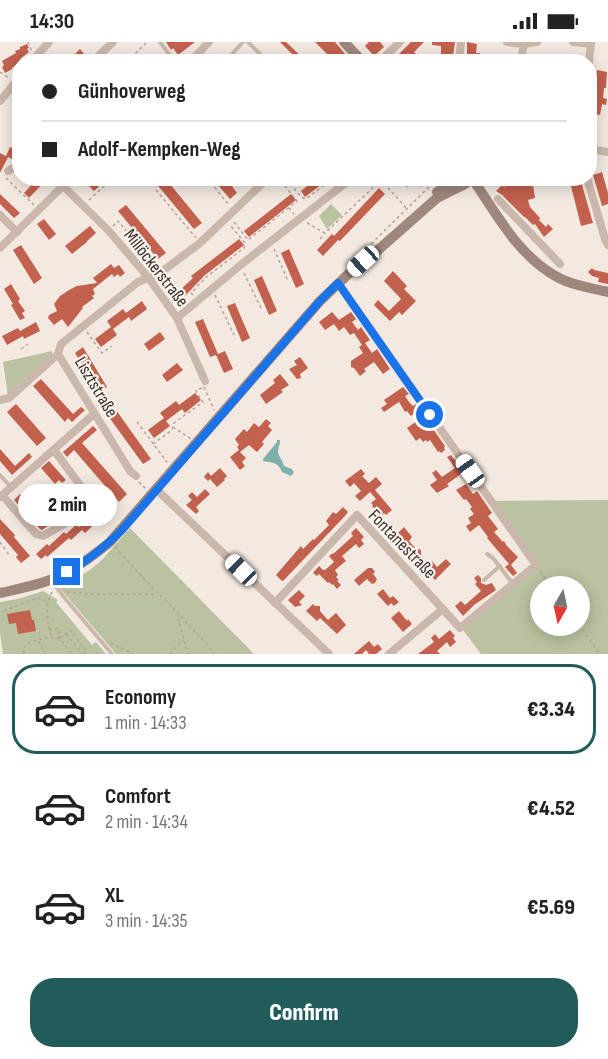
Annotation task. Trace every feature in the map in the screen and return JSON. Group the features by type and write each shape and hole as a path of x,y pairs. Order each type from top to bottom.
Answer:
{"main road":[{"path":"344,42 355,54"},
{"path":"363,261 366,254 434,193 446,186"},
{"path":"0,593 53,583 110,542 320,301 437,198 461,186"},
{"path":"477,186 516,243 539,265 560,279 608,292"}],"street":[{"path":"38,54 49,42"},
{"path":"100,54 113,42"},
{"path":"198,54 209,42"},
{"path":"387,54 400,42"},
{"path":"507,42 537,42"},
{"path":"573,42 591,43"},
{"path":"0,101 12,87"},
{"path":"0,248 63,186"},
{"name":"Millöckerstraße","path":"63,186 108,230 148,277 177,318 205,384"},
{"name":"Lisztstraße","path":"135,476 58,354 61,344 138,282 160,273 200,243 260,186"},
{"path":"177,318 238,266 342,186"},
{"path":"589,186 608,244"},
{"path":"498,199 560,264"},
{"path":"0,215 17,232"},
{"path":"539,265 550,253"},
{"path":"338,283 536,565"},
{"path":"0,400 9,398 58,354"},
{"path":"54,450 91,500 90,506 43,536 36,534 1,496 94,414"},
{"path":"155,492 329,654"},
{"name":"Fontanestraße","path":"274,603 357,515 460,628 536,565"},
{"path":"389,654 443,609"}],"lane":[{"path":"159,42 169,54"},
{"path":"232,54 243,42"},
{"path":"248,42 260,54"},
{"path":"0,475 11,487"},
{"path":"487,554 514,584"},
{"path":"484,580 500,566"},
{"path":"53,583 112,654"}],"path":[{"path":"135,54 147,42"},
{"path":"17,186 39,210"},
{"path":"83,205 104,186"},
{"path":"198,301 191,293 205,278 244,248 245,243 212,186"},
{"path":"230,216 248,240 297,201 285,186"},
{"path":"292,186 303,199 306,199 323,186"},
{"path":"320,239 375,186"},
{"path":"386,186 411,214"},
{"path":"156,190 200,243"},
{"path":"289,208 298,220 325,233"},
{"path":"108,230 118,221 160,273"},
{"path":"257,233 268,243 288,281"},
{"path":"238,266 245,274 262,310"},
{"path":"212,288 234,335"},
{"path":"83,326 102,353 112,346"},
{"path":"21,349 28,344"},
{"path":"153,444 172,430 174,423 203,402 196,392 205,384 218,419"},
{"path":"137,422 174,471"},
{"path":"173,426 192,439"},
{"path":"135,476 141,485 155,492"},
{"path":"0,542 9,555"},
{"path":"110,542 214,654"},
{"path":"536,565 544,576"},
{"path":"51,637 46,609 53,583"},
{"path":"59,591 89,594 156,594"},
{"path":"4,611 37,598 48,601"},
{"path":"178,615 189,654"},
{"path":"49,630 58,628 59,639"},
{"path":"59,639 66,633 70,630 87,652 83,654 66,633"},
{"path":"587,636 600,654"},
{"path":"20,654 24,654 24,647 27,644 51,637 59,639 70,653"},
{"path":"170,654 183,639"},
{"path":"39,640 45,654"},
{"path":"100,640 134,654"}],"green space":[{"path":"331,204 342,215 327,229 319,216"},
{"path":"52,351 52,356 8,396 3,362"},
{"path":"608,500 608,654 481,654 463,630 539,566 493,501"},
{"path":"130,528 254,654 116,654 58,586 82,575 101,561"},
{"path":"43,591 58,600 56,602 92,645 96,642 106,654 3,654 0,602"}],"water":[{"path":"277,440 280,440 278,452 284,466 294,472 291,476 282,472 275,464 263,461"}],"building":[{"path":"166,42 195,42 179,54 173,48 171,50"},
{"path":"280,42 286,42 299,54 292,54"},
{"path":"315,42 335,42 345,54 327,54"},
{"path":"369,42 380,42 384,47 376,54 372,54 365,46"},
{"path":"411,42 424,42 414,52 416,54 399,54"},
{"path":"432,42 455,42 453,54 441,54 441,46 432,45"},
{"path":"467,42 477,44 476,53 480,54 467,54"},
{"path":"27,44 29,52 14,54 20,47"},
{"path":"80,49 84,54 75,54"},
{"path":"12,55 12,69 5,73 2,61"},
{"path":"597,70 607,72 603,98 607,99 606,105 602,104 600,115 597,114"},
{"path":"10,147 12,148 12,159 8,157 0,173 0,153 6,156"},
{"path":"602,172 608,193 608,204 602,206 596,186 597,174"},
{"path":"31,186 40,186 29,198 24,193"},
{"path":"89,186 99,186 94,191"},
{"path":"158,186 172,186 202,223 194,229"},
{"path":"219,186 232,186 237,193 230,199"},
{"path":"307,186 319,186 305,197 301,191"},
{"path":"501,186 533,186 535,198 528,200 530,207 546,227 548,224 553,229 544,237 535,224 533,225 496,191"},
{"path":"571,186 582,186 593,223 581,226"},
{"path":"379,188 385,194 323,256 317,250 332,234 334,236"},
{"path":"0,194 20,213 14,218 0,204"},
{"path":"291,194 296,200 249,237 244,231"},
{"path":"126,205 166,253 158,259 118,211"},
{"path":"44,219 56,234 49,240 37,224"},
{"path":"90,226 96,233 72,254 65,246"},
{"path":"239,239 244,245 205,275 183,298 178,292 193,278 191,276"},
{"path":"21,245 42,278 34,284 13,250"},
{"path":"289,249 304,284 296,288 281,253"},
{"path":"111,264 114,268 119,265 125,273 120,277 118,274 114,277 112,274 93,289 94,298 82,307 68,327 62,319 54,325 48,318 57,311 54,304 60,296 77,286 97,283 93,278"},
{"path":"592,268 608,273 608,284 598,282 599,278 588,272"},
{"path":"393,271 407,286 404,289 416,301 402,315 399,312 390,321 374,305 378,300 389,311 401,299 384,281"},
{"path":"262,276 277,311 269,315 254,280"},
{"path":"11,284 25,311 22,313 25,318 20,320 4,289"},
{"path":"142,301 147,309 131,321 129,317 113,329 117,335 101,347 95,339 111,327 107,321 123,309 126,313"},
{"path":"235,303 250,338 242,342 227,306"},
{"path":"332,312 339,320 351,312 356,319 352,322 358,330 361,327 370,340 365,343 372,353 377,349 390,369 383,374 374,362 364,369 366,371 360,376 351,367 351,361 363,353 359,347 362,345 354,333 350,335 344,327 339,331 334,324 325,330 319,322"},
{"path":"203,319 218,354 225,351 233,369 224,373 216,355 210,357 195,322"},
{"path":"36,322 40,331 24,339 23,336 7,345 2,336 18,328 20,331"},
{"path":"160,332 165,339 149,351 144,344"},
{"path":"83,347 107,387 99,392 75,353"},
{"path":"300,357 308,368 300,374 301,378 297,379 289,369 297,365 294,361"},
{"path":"177,363 183,370 167,382 162,375"},
{"path":"280,374 289,385 266,404 260,395 275,383 273,380"},
{"path":"41,379 73,414 81,407 85,410 72,422 68,418 65,422 33,386"},
{"path":"403,387 409,394 405,396 409,402 413,406 416,404 419,409 411,416 407,411 405,412 399,402 384,412 381,408 387,404 384,400"},
{"path":"195,393 201,400 185,413 182,409 166,421 170,426 154,438 148,430 164,418 160,413 176,401 179,405"},
{"path":"106,396 151,459 143,464 98,402"},
{"path":"16,404 46,438 37,446 7,412"},
{"path":"266,419 271,423 268,426 272,430 257,452 249,445 240,452 246,458 242,462 245,466 240,470 230,457 239,450 235,439 244,429 247,432 254,423 259,427"},
{"path":"417,421 424,430 431,426 445,446 445,450 438,452 430,440 423,442 420,438 416,441 407,428"},
{"path":"93,426 97,430 82,443 127,494 119,502 74,450 67,457 63,452"},
{"path":"0,449 15,466 29,453 32,457 12,475 0,461"},
{"path":"451,455 464,472 447,484 449,486 437,493 430,485 437,480 432,473 436,470 442,477 455,468 447,457"},
{"path":"49,461 66,480 62,483 59,480 55,484 41,468"},
{"path":"220,468 227,476 217,487 210,479 208,481 204,477 208,472 211,476"},
{"path":"361,469 365,474 362,476 369,483 376,477 382,484 375,490 392,510 386,515 384,513 381,516 372,506 371,503 376,499 370,492 360,501 355,496 361,491 354,483 350,487 345,481"},
{"path":"466,484 473,494 477,491 492,513 488,516 498,529 494,532 518,557 511,565 517,573 513,576 505,567 509,564 479,525 470,532 466,526 471,523 468,518 474,514 466,499 464,500 456,490"},
{"path":"205,489 210,494 196,507 199,511 196,514 186,505 192,500 188,496 192,492 197,497"},
{"path":"78,493 83,499 62,515 57,510"},
{"path":"20,494 48,526 40,529 14,500"},
{"path":"343,507 348,512 344,517 282,581 276,575 301,546 303,549 329,525 326,521 333,512 336,514"},
{"path":"95,513 100,519 85,533 82,530 71,540 69,538 47,557 46,555 41,559 36,554 64,532 66,534 77,524 79,527"},
{"path":"0,519 30,556 21,563 16,557 18,555 0,534"},
{"path":"404,527 412,537 409,541 416,549 420,549 421,556 429,565 432,561 437,567 446,559 451,564 435,580 421,564 418,567 410,557 407,557 408,542 403,546 397,539 393,543 388,538 393,534 395,536"},
{"path":"356,528 364,537 361,540 364,544 359,548 356,544 342,556 346,561 335,570 339,580 337,581 341,585 337,589 319,574 317,576 313,573 319,566 325,570 334,562 329,556 353,536 351,533"},
{"path":"368,568 372,568 375,572 373,574 377,579 375,583 372,584 367,579 359,586 354,580"},
{"path":"478,575 481,583 486,585 492,583 496,590 474,605 463,616 455,606 461,601 465,605 481,591 475,584 477,582 474,578"},
{"path":"383,589 390,598 393,596 399,602 394,606 391,603 388,606 377,594"},
{"path":"299,590 305,596 299,602 302,605 295,607 288,600"},
{"path":"313,604 320,606 320,611 328,620 336,613 346,625 337,634 320,618 317,621 306,611"},
{"path":"30,610 36,631 18,634 16,623 9,624 7,614"},
{"path":"399,611 412,624 403,632 391,618"},
{"path":"450,630 456,642 450,647 447,642 437,651 440,654 418,654 434,642 431,638 435,634 439,639"},
{"path":"369,641 374,647 378,644 382,649 376,654 369,654 366,650 362,654 354,654"}],"route":[{"path":"67,572 90,558 122,530 338,283 430,415"}]}
